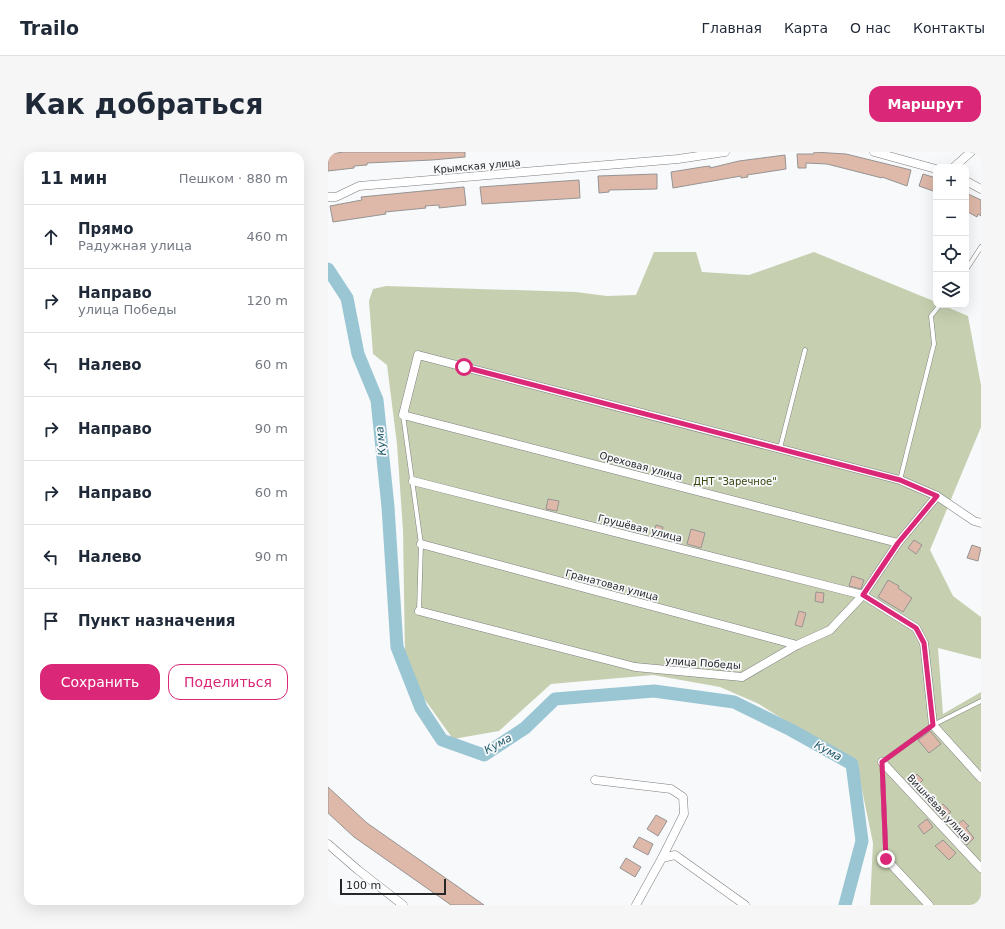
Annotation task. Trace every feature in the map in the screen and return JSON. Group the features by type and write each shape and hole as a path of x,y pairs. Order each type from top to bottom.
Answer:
{"street":[{"name":"Крымская улица","path":"328,197 336,196 359,186 678,159 725,152"},
{"path":"874,152 933,167"},
{"path":"957,164 971,152"},
{"path":"969,183 981,189"},
{"path":"402,415 418,355 900,480 937,496 974,521 981,523"},
{"name":"Ореховая улица","path":"402,415 898,543"},
{"name":"Грушёвая улица","path":"413,481 863,595 916,628 924,643 933,725"},
{"name":"улица Победы","path":"419,611 635,667 742,677 797,644 830,630 863,595 898,543 937,496"},
{"name":"Гранатовая улица","path":"421,544 797,644"},
{"path":"933,725 981,778"},
{"name":"Вишнёвая улица","path":"882,762 981,868"},
{"path":"595,780 671,789 684,797 684,814 636,905"},
{"path":"328,844 358,870 403,905"},
{"path":"662,858 676,855 745,905"},
{"path":"886,859 929,905"}],"lane":[{"path":"969,265 981,247"},
{"path":"900,480 934,344 931,316 938,308"},
{"path":"780,448 804,350"},
{"path":"402,415 413,481 421,544 419,611"},
{"path":"886,859 882,762 933,725 981,701"}],"green space":[{"name":"ДНТ \"Заречное\"","path":"654,252 696,252 702,272 749,275 814,252 933,301 933,308 949,308 968,316 981,385 981,427 930,550 953,596 981,617 981,659 938,648 943,714 981,692 981,905 870,905 873,843 857,766 759,704 720,687 653,675 551,684 499,731 453,739 423,697 405,655 403,530 397,444 387,365 373,354 369,301 373,289 386,286 576,292 607,296 636,295"}],"building":[{"path":"344,152 465,152 465,157 367,163 367,165 354,166 354,168 328,171 328,154"},
{"path":"814,152 846,154 911,170 907,186 882,177 827,164 806,163 806,168 798,168 797,154 814,154"},
{"path":"785,155 786,169 747,175 748,177 741,178 741,176 673,188 671,172 710,166 710,168 739,161"},
{"path":"657,174 657,189 609,190 609,192 599,193 598,176"},
{"path":"923,174 933,177 933,191 919,186"},
{"path":"579,180 580,198 482,204 480,187"},
{"path":"464,187 466,205 439,208 439,205 425,206 426,208 385,212 386,214 333,222 330,206 362,200 361,197"},
{"path":"969,194 981,200 981,216 978,214 977,217 969,213"},
{"path":"548,499 559,501 557,511 546,509"},
{"path":"656,525 663,527 661,538 653,536"},
{"path":"691,529 705,533 701,548 687,544"},
{"path":"914,540 922,545 916,554 908,548"},
{"path":"972,545 981,548 978,561 967,558"},
{"path":"852,576 864,580 861,589 849,586"},
{"path":"888,580 899,586 898,588 912,598 903,612 878,597"},
{"path":"816,592 824,593 823,603 815,601"},
{"path":"799,611 806,613 802,627 795,625"},
{"path":"930,731 941,744 929,753 918,740"},
{"path":"917,774 923,780 914,789 909,783"},
{"path":"328,787 367,823 484,905 451,905 354,837 328,813"},
{"path":"943,804 951,812 943,819 935,811"},
{"path":"656,815 667,821 658,836 647,829"},
{"path":"927,819 933,827 924,834 918,826"},
{"path":"963,820 969,826 966,828 974,838 967,845 952,829"},
{"path":"639,837 653,844 648,855 633,847"},
{"path":"943,840 956,853 949,860 935,846"},
{"path":"626,858 641,867 635,877 620,868"}],"waterway":[{"name":"Кума","path":"328,269 347,298 358,354 377,400 388,507 397,647 421,708 442,740 484,755 525,728 555,699 654,691 734,702 791,730 852,764 862,841 845,905"}],"route":[{"path":"464,367 900,480 937,496 898,543 863,595 916,628 924,643 933,725 882,762 886,859"}]}
